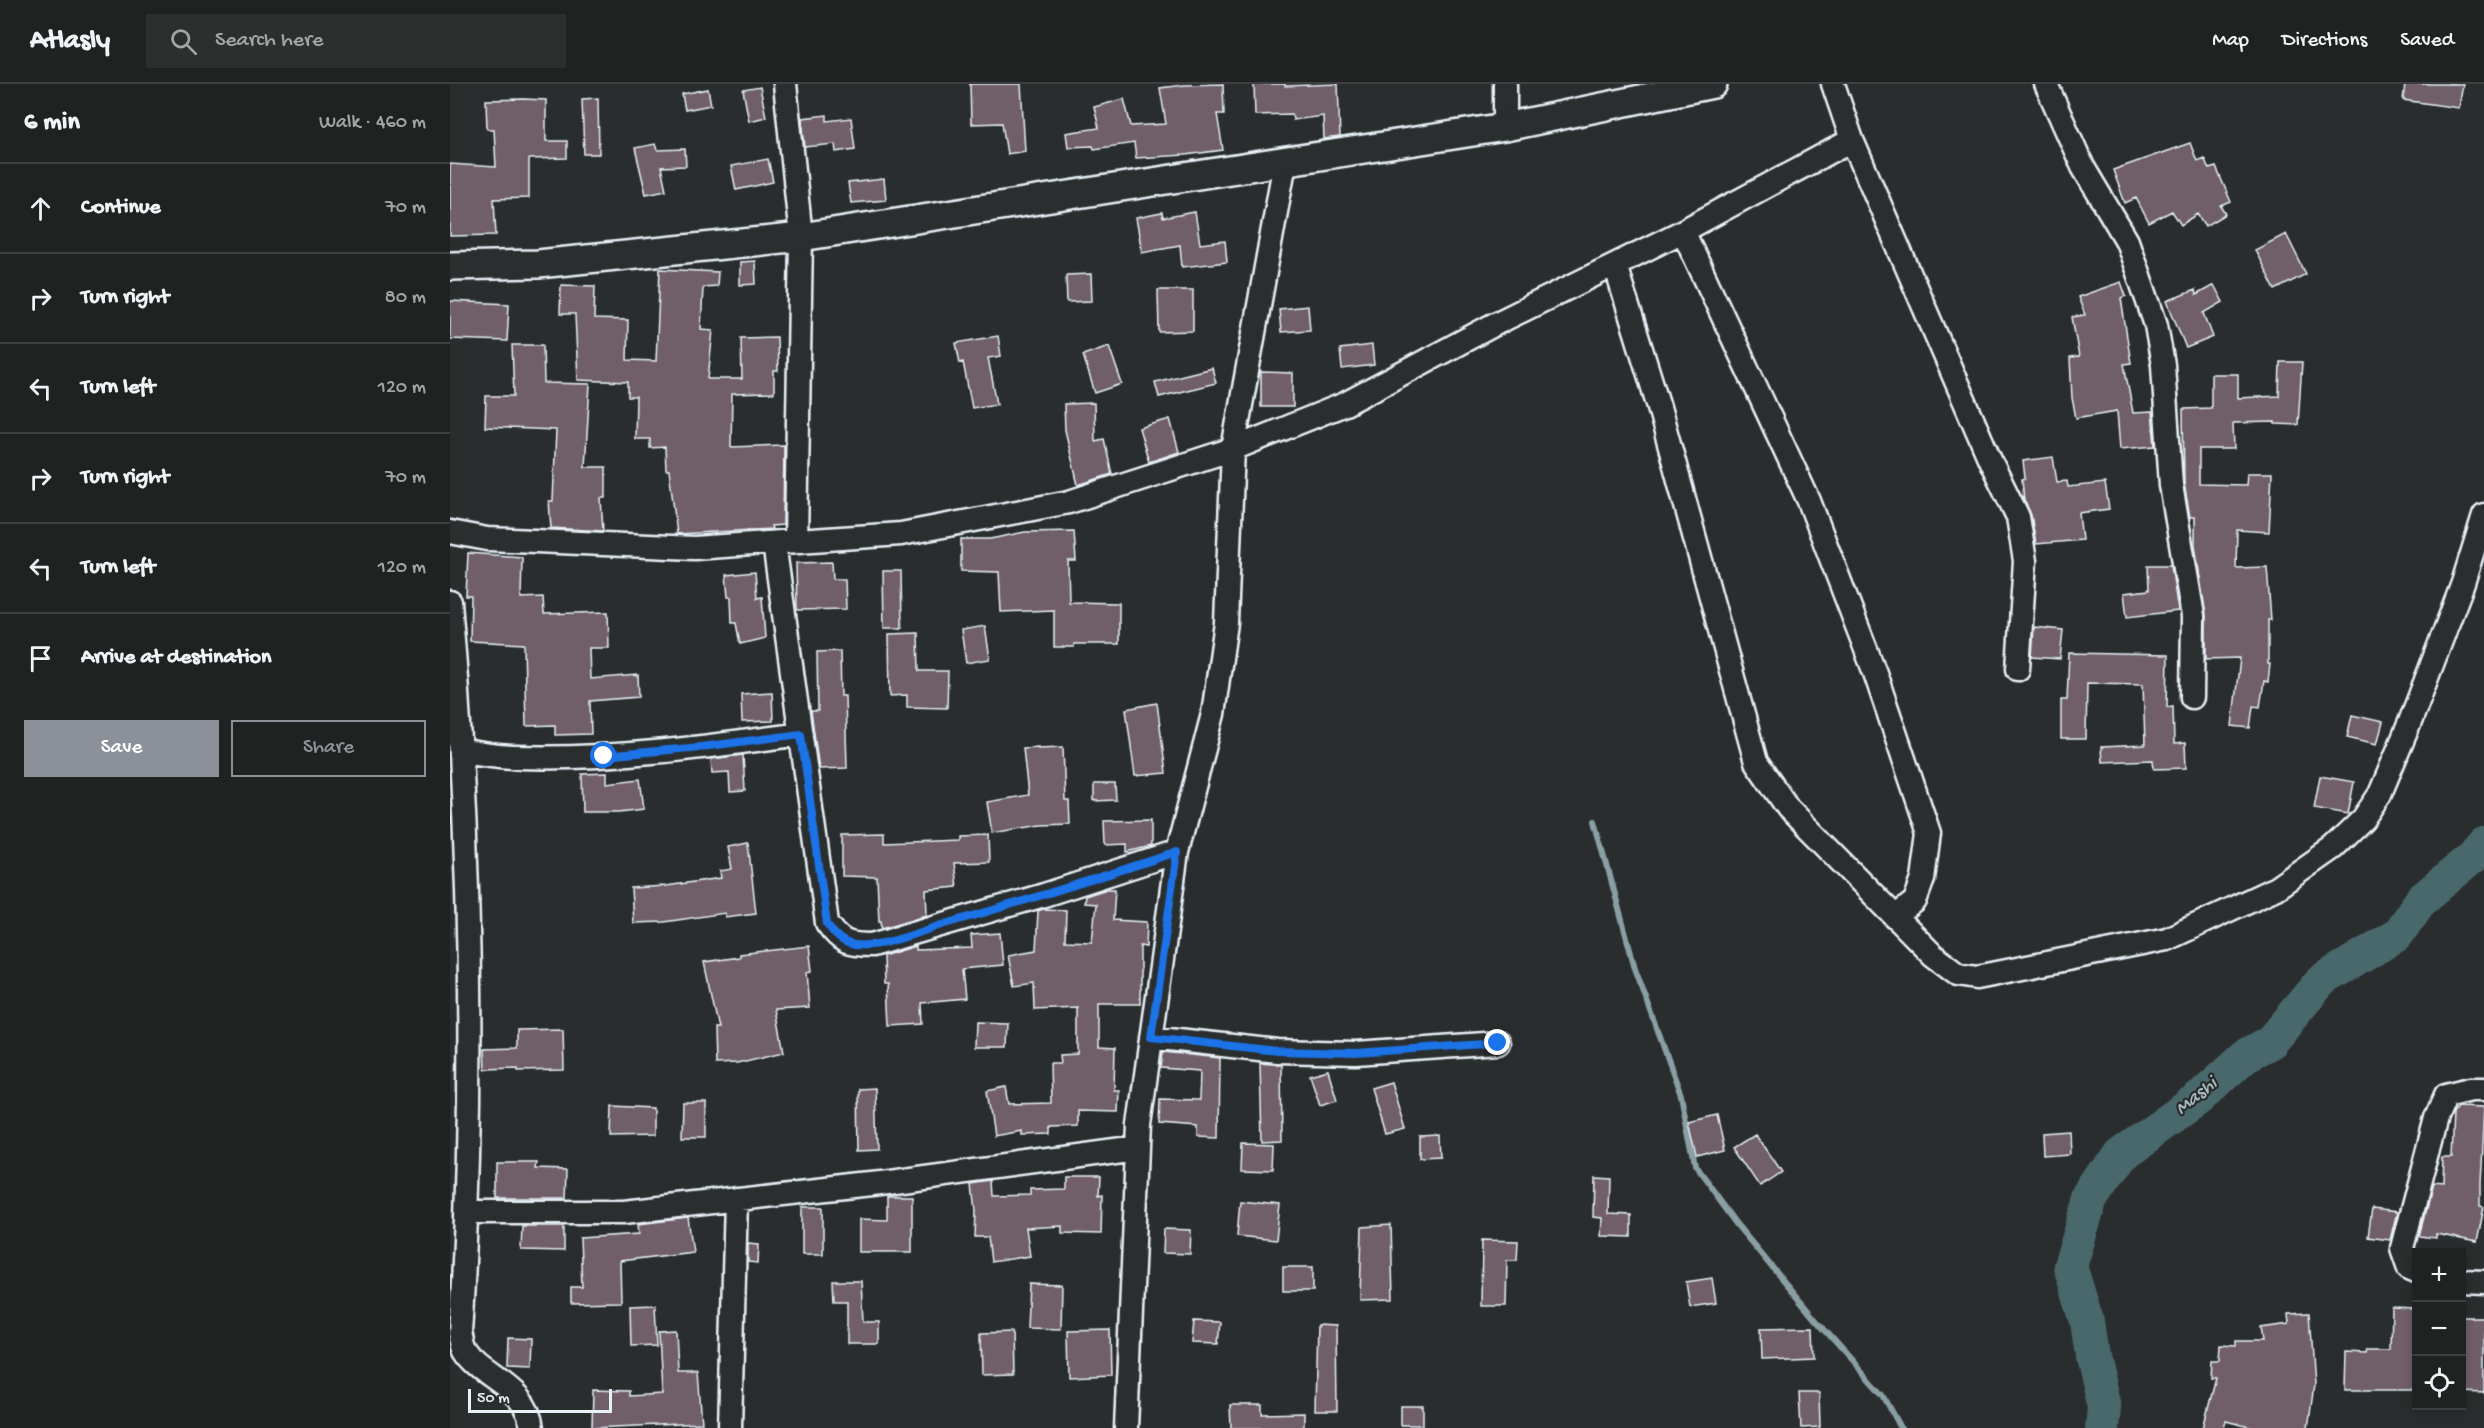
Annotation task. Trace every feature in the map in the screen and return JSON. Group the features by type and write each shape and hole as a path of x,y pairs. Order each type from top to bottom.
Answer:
{"street":[{"path":"785,84 801,237 785,542 801,734 827,924 837,938 852,945 872,945 1044,895 1177,852"},
{"path":"1505,127 1506,84"},
{"path":"450,266 538,264 801,237 1505,127 1713,84"},
{"path":"1833,84 1852,140 1990,460 2018,517 2025,561 2018,669"},
{"path":"2046,84 2083,167 2127,241 2156,325 2163,365 2171,485 2193,616 2192,697"},
{"path":"450,532 487,539 694,548 901,534 1069,502 1233,449 1345,404 1497,323 1683,231 1852,140"},
{"path":"1126,1428 1138,1148 1151,1037 1177,852 1213,714 1226,623 1233,449 1285,162"},
{"path":"1683,231 1809,501 1875,673 1929,833 1925,868 1915,901 1895,916"},
{"path":"1615,266 1659,407 1756,762 1788,808 1933,955 1958,974 1977,977 2167,939 2276,888 2333,848 2363,819 2380,794 2463,583 2484,515"},
{"path":"450,602 457,737 468,858 471,978 468,1212 460,1333 465,1350 474,1361 505,1385 526,1408 532,1428"},
{"path":"457,737 514,757 604,756 701,747 801,734"},
{"path":"1151,1037 1277,1051 1356,1053 1498,1043"},
{"path":"2412,1269 2409,1268 2402,1248 2436,1118 2446,1095 2471,1089 2484,1089"},
{"path":"468,1212 624,1212 872,1184 1138,1148"},
{"path":"730,1428 736,1199"},
{"path":"2466,1281 2484,1282"}],"building":[{"path":"970,84 1021,84 1025,151 1007,154 1002,123 971,124"},
{"path":"1223,84 1224,114 1217,114 1223,150 1136,158 1134,143 1094,149 1093,146 1068,147 1066,133 1099,128 1094,107 1124,99 1131,126 1166,124 1160,88"},
{"path":"1254,84 1285,84 1285,86 1338,84 1340,137 1324,139 1323,116 1293,120 1292,114 1255,115"},
{"path":"2405,84 2463,84 2459,108 2403,100"},
{"path":"760,87 766,117 749,121 743,90"},
{"path":"708,89 711,105 685,110 682,94"},
{"path":"598,98 599,154 584,154 582,99"},
{"path":"486,100 546,100 546,141 567,141 567,158 529,159 529,198 494,199 496,235 450,236 450,164 496,167 494,129 487,129"},
{"path":"827,115 827,121 851,118 855,149 836,152 835,144 805,147 802,118"},
{"path":"2190,143 2197,161 2204,158 2209,169 2216,167 2231,202 2221,206 2226,214 2206,226 2198,214 2181,225 2172,211 2149,223 2136,198 2125,203 2113,170"},
{"path":"655,144 657,150 685,149 686,166 661,167 666,190 646,194 635,148"},
{"path":"768,159 773,182 736,190 731,166"},
{"path":"884,179 886,200 851,203 848,183"},
{"path":"1195,212 1200,244 1225,241 1227,262 1182,267 1180,245 1142,252 1136,218 1162,213 1163,218"},
{"path":"2286,234 2306,274 2275,290 2255,250"},
{"path":"755,261 756,284 740,285 740,262"},
{"path":"660,269 718,272 717,286 703,287 701,329 713,330 708,379 742,379 741,338 777,337 778,371 774,371 774,393 732,394 731,447 784,445 783,525 771,526 772,529 677,534 669,470 666,470 665,447 650,448 650,439 635,439 636,397 628,397 628,382 578,380 575,314 560,314 561,285 595,286 594,319 628,320 627,360 656,361"},
{"path":"1091,274 1092,301 1067,302 1066,275"},
{"path":"2121,282 2126,296 2121,298 2131,363 2124,364 2133,413 2152,412 2155,446 2120,449 2117,411 2076,418 2072,398 2070,358 2079,357 2072,317 2085,315 2078,297"},
{"path":"2214,285 2223,302 2204,313 2213,337 2186,348 2167,301 2195,290 2196,295"},
{"path":"1158,290 1193,290 1193,331 1159,332"},
{"path":"450,301 509,304 507,341 450,339"},
{"path":"1308,306 1310,330 1281,332 1279,309"},
{"path":"998,336 1001,356 988,358 997,404 972,408 963,362 960,363 956,343"},
{"path":"512,345 543,345 544,383 590,384 585,467 606,467 606,498 601,498 603,531 551,528 549,501 553,501 556,430 485,427 486,396 514,396"},
{"path":"1372,345 1374,365 1342,369 1340,349"},
{"path":"1109,346 1122,384 1095,393 1083,355"},
{"path":"2280,362 2302,362 2298,425 2275,424 2275,422 2233,423 2234,449 2199,449 2199,484 2246,485 2247,473 2272,473 2269,532 2237,530 2236,568 2267,567 2271,620 2268,620 2268,664 2270,664 2268,682 2264,681 2260,707 2253,706 2250,728 2232,726 2240,658 2206,659 2206,616 2195,545 2195,517 2190,517 2184,483 2183,409 2211,408 2211,374 2238,374 2238,398 2279,396"},
{"path":"1212,368 1216,383 1159,397 1155,382"},
{"path":"1261,372 1293,373 1293,407 1261,407"},
{"path":"1094,403 1095,441 1104,439 1112,474 1078,485 1065,430 1064,404"},
{"path":"1170,419 1179,452 1149,462 1139,428"},
{"path":"2053,457 2057,482 2067,481 2068,487 2105,483 2109,509 2079,513 2082,540 2036,544 2031,515 2024,500 2023,461"},
{"path":"1074,531 1076,561 1068,561 1069,602 1119,603 1119,644 1074,644 1074,647 1054,647 1054,610 1001,612 999,572 961,571 961,539 990,539 1025,532"},
{"path":"468,553 522,557 521,598 543,597 544,614 608,612 609,648 589,648 590,679 638,675 639,697 590,701 591,734 555,735 555,725 526,726 524,644 470,641 471,596 466,596"},
{"path":"832,562 833,579 845,579 846,609 797,610 796,563"},
{"path":"2148,565 2171,565 2178,611 2127,617 2124,593 2149,590"},
{"path":"883,571 901,571 902,628 884,628"},
{"path":"755,572 757,598 762,597 765,638 740,644 736,623 732,623 731,597 728,597 726,575"},
{"path":"985,626 990,659 966,663 961,630"},
{"path":"2034,627 2063,630 2060,659 2032,657"},
{"path":"918,633 919,671 948,671 947,708 907,707 907,695 890,696 889,634"},
{"path":"840,651 841,696 845,696 847,768 819,769 811,711 818,711 817,652"},
{"path":"2069,653 2168,655 2167,707 2173,706 2174,744 2185,743 2186,768 2154,769 2153,760 2102,762 2101,747 2145,745 2143,684 2087,683 2086,739 2061,739 2061,700 2067,700"},
{"path":"772,692 773,721 742,722 741,694"},
{"path":"1157,703 1166,773 1135,776 1126,709"},
{"path":"2352,715 2383,722 2377,744 2347,737"},
{"path":"1063,747 1065,801 1069,801 1070,824 1041,825 992,833 987,802 1028,795 1023,748"},
{"path":"743,755 745,791 730,792 729,772 712,773 711,759"},
{"path":"607,773 607,783 640,779 644,809 583,812 582,774"},
{"path":"2320,776 2354,782 2348,814 2314,808"},
{"path":"1094,784 1115,784 1116,800 1094,801"},
{"path":"1151,820 1151,846 1127,852 1127,844 1105,845 1104,821"},
{"path":"884,834 884,843 958,840 958,836 988,835 989,862 954,863 957,887 926,890 927,915 882,928 881,921 879,921 877,877 842,876 842,835"},
{"path":"748,843 756,913 725,917 725,913 664,922 633,923 631,888 666,886 721,878 720,871 732,869 728,847"},
{"path":"1107,889 1115,889 1113,920 1147,922 1146,947 1140,946 1140,1004 1099,1004 1099,1047 1115,1048 1114,1090 1119,1090 1118,1112 1078,1111 1078,1126 1051,1127 1051,1134 1022,1135 1022,1131 994,1136 987,1091 1006,1087 1009,1104 1051,1103 1050,1063 1061,1063 1060,1055 1078,1054 1078,1008 1035,1010 1034,983 1014,986 1008,955 1036,950 1038,911 1043,909 1066,910 1065,941 1092,942 1096,904 1084,903 1085,896"},
{"path":"1000,933 1003,965 962,969 965,999 922,1003 923,1024 890,1026 888,984 884,984 883,956 916,946 916,950 972,948 971,935"},
{"path":"809,946 812,971 807,972 810,1008 776,1010 784,1052 737,1063 715,1064 714,1028 718,1028 704,962 739,957 739,954"},
{"path":"975,1022 1008,1023 1007,1047 974,1047"},
{"path":"563,1029 564,1070 485,1069 484,1049 517,1048 517,1030"},
{"path":"1163,1052 1220,1058 1219,1138 1198,1137 1198,1127 1159,1124 1160,1099 1199,1100 1200,1071 1161,1068"},
{"path":"1260,1063 1281,1065 1282,1140 1262,1141"},
{"path":"1328,1070 1337,1100 1320,1105 1310,1075"},
{"path":"1391,1082 1405,1129 1385,1134 1371,1088"},
{"path":"875,1088 877,1149 859,1150 858,1089"},
{"path":"683,1103 706,1103 706,1137 682,1137"},
{"path":"612,1106 653,1108 653,1136 611,1137"},
{"path":"2458,1106 2484,1107 2480,1206 2484,1207 2477,1242 2436,1234 2436,1238 2419,1236 2432,1187 2441,1188 2442,1157 2451,1157 2453,1113"},
{"path":"1717,1115 1725,1150 1697,1157 1689,1122"},
{"path":"2069,1131 2070,1154 2043,1156 2042,1133"},
{"path":"1755,1134 1781,1172 1760,1186 1734,1147"},
{"path":"1440,1136 1441,1158 1420,1159 1420,1137"},
{"path":"1243,1143 1274,1144 1273,1170 1242,1169"},
{"path":"497,1162 539,1162 538,1168 568,1169 567,1198 497,1198"},
{"path":"1594,1175 1609,1176 1608,1214 1631,1215 1631,1237 1601,1236 1602,1218 1593,1217"},
{"path":"1064,1177 1099,1177 1098,1196 1102,1195 1101,1234 1062,1233 1062,1226 1026,1228 1030,1256 991,1262 988,1237 975,1237 976,1211 973,1184 993,1181 994,1196 1030,1195 1030,1190 1064,1189"},
{"path":"887,1196 912,1196 912,1252 859,1252 859,1219 887,1220"},
{"path":"1240,1201 1280,1205 1276,1240 1237,1236"},
{"path":"802,1207 823,1207 823,1254 802,1254"},
{"path":"2372,1209 2397,1212 2390,1240 2368,1237"},
{"path":"688,1218 693,1252 620,1261 621,1302 571,1303 571,1287 582,1287 580,1238 639,1234 638,1224"},
{"path":"1391,1225 1393,1299 1360,1300 1362,1227"},
{"path":"522,1226 564,1226 564,1251 521,1250"},
{"path":"1164,1229 1191,1230 1190,1254 1163,1253"},
{"path":"1482,1240 1518,1241 1517,1260 1507,1260 1506,1306 1481,1306"},
{"path":"748,1243 759,1244 758,1263 748,1262"},
{"path":"1283,1267 1313,1267 1313,1291 1283,1291"},
{"path":"1712,1278 1716,1303 1690,1307 1686,1282"},
{"path":"833,1281 861,1281 863,1322 879,1322 879,1344 847,1344 847,1301 834,1301"},
{"path":"1029,1284 1062,1285 1061,1329 1027,1328"},
{"path":"655,1305 657,1345 631,1346 630,1306"},
{"path":"2392,1308 2412,1309 2412,1390 2345,1390 2346,1352 2367,1353 2368,1349 2391,1349"},
{"path":"2309,1313 2314,1385 2308,1428 2253,1428 2226,1421 2224,1428 2203,1428 2216,1378 2211,1378 2212,1361 2220,1361 2221,1345 2236,1346 2236,1341 2263,1341 2261,1328 2289,1324 2288,1314"},
{"path":"2466,1317 2484,1317 2484,1393 2466,1392"},
{"path":"1194,1321 1220,1322 1218,1344 1192,1343"},
{"path":"1317,1325 1336,1326 1337,1411 1315,1411"},
{"path":"1813,1327 1814,1357 1762,1359 1761,1328"},
{"path":"676,1330 678,1373 698,1373 702,1423 592,1428 593,1390 629,1391 629,1396 662,1394 659,1331"},
{"path":"1110,1330 1111,1375 1069,1377 1068,1331"},
{"path":"1012,1332 1013,1374 982,1375 981,1333"},
{"path":"508,1338 531,1339 530,1369 507,1368"},
{"path":"1799,1393 1819,1393 1820,1427 1801,1428"},
{"path":"1230,1405 1262,1405 1262,1414 1304,1413 1304,1428 1231,1428"},
{"path":"1401,1406 1423,1406 1423,1425 1401,1425"}],"waterway":[{"path":"1595,821 1635,968 1681,1095 1695,1168 1736,1224 1815,1319 1883,1395 1901,1428"},
{"name":"Mashi","path":"2102,1428 2104,1407 2092,1356 2087,1321 2070,1266 2091,1199 2121,1154 2198,1099 2245,1056 2270,1042 2321,981 2397,935 2421,900 2472,858 2484,844"}],"route":[{"path":"604,756 701,747 801,734 827,924 837,938 852,945 872,945 933,928 1177,852 1151,1037 1277,1051 1356,1053 1498,1043"}]}
